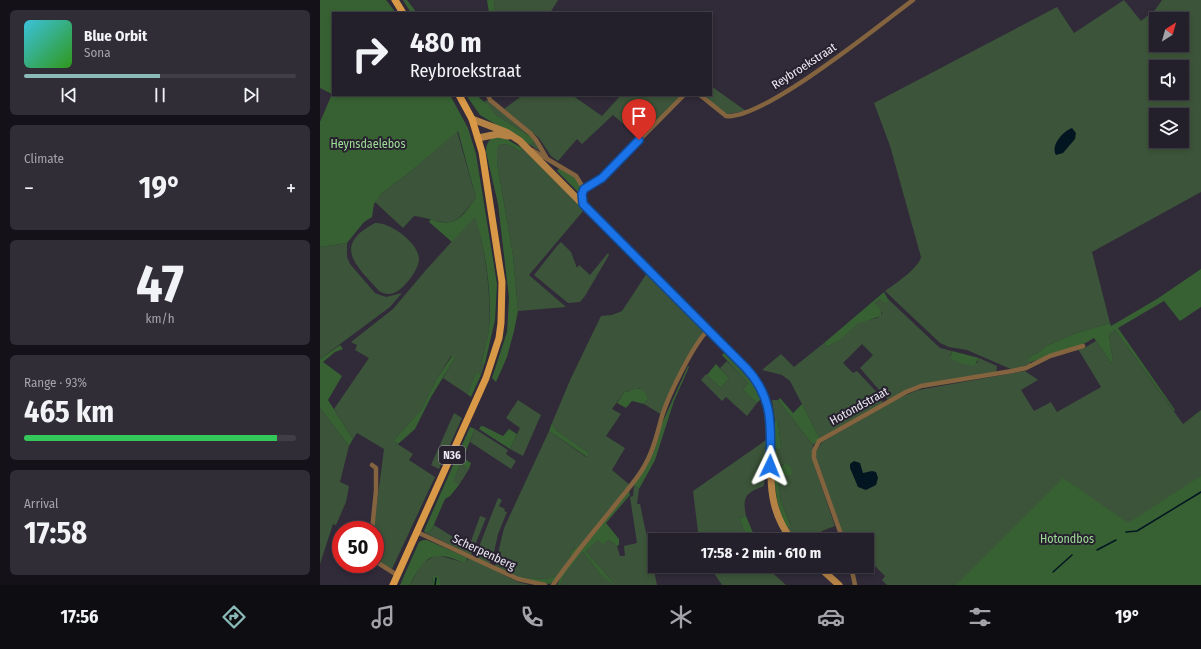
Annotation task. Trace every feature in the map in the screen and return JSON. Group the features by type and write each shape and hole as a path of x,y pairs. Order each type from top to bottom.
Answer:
{"main road":[{"path":"395,0 402,12"},
{"name":"N36","path":"393,585 486,378 499,338 502,282 488,190 478,138 472,119 460,96"},
{"path":"472,119 506,132 526,148 750,372 760,386 767,401 770,424 770,477 772,498 782,524 788,533"},
{"path":"478,138 486,135 504,135 526,148"},
{"path":"826,573 839,585"}],"street":[{"name":"Reybroekstraat","path":"701,96 726,116 737,115 759,106 821,70 913,0"},
{"path":"488,96 490,100 536,140 546,157"},
{"path":"583,204 582,194 584,189 602,178 683,96"},
{"path":"526,148 546,157 576,176 584,189"},
{"path":"553,585 569,562 591,537 642,470 653,447 664,411 676,384 701,338 708,330"},
{"name":"Hotondstraat","path":"841,533 814,458 814,451 819,442 906,392 921,386 1012,372 1026,368 1050,356 1084,346"},
{"path":"372,465 376,468 377,480 373,521"},
{"name":"Scherpenberg","path":"416,532 518,579 545,585"},
{"path":"384,567 397,575"},
{"path":"852,573 855,585"}],"green space":[{"name":"Heynsdaelebos","path":"320,0 386,0 395,12 332,12 332,94 320,88"},
{"path":"403,0 407,0 416,12 410,12"},
{"path":"487,0 494,0 495,12 489,12"},
{"path":"494,0 558,0 551,12 495,12"},
{"path":"1124,0 1141,21 1149,15 1149,52 1189,52 1189,12 1152,12 1162,0 1201,0 1201,192 1092,252 1110,323 1076,333 1044,347 1041,351 1029,357 1030,364 1013,370 967,350 949,347 940,343 885,291 911,271 921,257 890,146 874,103 1057,7 1074,33"},
{"path":"712,87 746,111 728,114 704,96 712,96"},
{"name":"Heynsdaelebos","path":"332,94 332,96 451,96 468,128 476,154 497,284 495,320 485,363 481,363 489,330 489,287 485,258 475,217 452,242 429,222 431,219 440,222 447,222 458,219 476,198 458,131 410,172 381,194 374,204 372,217 364,222 347,243 320,247 320,122"},
{"path":"467,96 477,96 488,105 496,115 533,138 533,143 530,145 480,115"},
{"path":"522,96 573,96 602,116 620,96 681,96 640,138 613,115 582,144 577,139 558,161 551,156 539,138 504,109"},
{"path":"487,100 533,138 496,115 484,102"},
{"path":"457,131 476,198 454,221 443,222 414,216 403,228 375,202 381,194 410,172"},
{"path":"495,137 503,137 522,148 521,152 509,145 502,144 497,148 497,163 513,255 518,311 507,357 496,382 492,378 507,332 509,298 498,204 486,152 488,143"},
{"path":"533,138 540,151 530,145 533,143"},
{"path":"502,144 509,145 521,152 522,148 584,210 529,275 566,307 518,311 513,255 497,163 497,148"},
{"path":"560,167 576,178 582,188 580,194 557,171"},
{"path":"475,216 485,258 488,286 489,329 481,362 485,363 481,375 477,373 467,394 443,378 455,358 451,356 437,378 421,410 393,441 413,454 409,460 435,477 392,569 384,564 384,521 375,521 384,449 357,433 353,439 334,409 369,358 355,350 357,345 351,342 393,309"},
{"path":"375,223 388,226 396,230 409,240 418,253 418,263 410,279 402,288 392,294 386,294 379,291 356,265 352,256 351,248 354,240"},
{"path":"561,242 571,252 577,268 579,265 590,275 608,253 609,255 580,302 568,303 534,275"},
{"path":"347,243 347,257 350,264 375,293 386,297 402,293 390,307 320,359 320,247"},
{"path":"1201,269 1201,307 1180,321 1164,301 1118,328 1175,410 1174,411 1115,330 1109,335 1113,361 1111,363 1094,338 1082,345 1028,363 1029,357 1041,351 1044,347 1076,333 1110,323 1111,326 1157,299"},
{"path":"647,273 704,331 686,362 662,415 644,404 648,399 639,388 635,388 628,392 625,391 612,409 621,414 606,436 625,448 612,470 630,485 580,548 575,547 570,552 571,558 558,577 556,576 546,579 530,578 529,581 522,580 495,566 504,528 549,431 586,457 589,453 556,430 552,423 571,378 601,316 612,315 622,311"},
{"path":"884,292 889,301 885,303 880,299 875,303 881,310 881,316 857,324 842,338 828,347 824,343"},
{"path":"880,299 888,301 888,299 940,348 952,351 950,356 977,363 979,358 997,366 996,373 939,382 888,400 860,368 873,355 862,344 843,363 853,373 857,371 882,398 882,404 820,439 790,381 782,375 762,370 781,354 794,367 824,343 828,347 858,323 880,316 882,313 875,303"},
{"path":"1115,330 1183,424 1201,410 1201,585 887,585 882,580 885,576 874,565 874,533 843,533 816,458 815,453 822,442 899,398 918,390 1025,371 1038,380 1021,390 1034,411 1051,402 1057,412 1101,387 1078,349 1084,348 1096,341 1111,363 1113,361 1109,335"},
{"path":"340,345 343,349 335,352 323,362 342,376 328,400 353,439 349,446 320,408 320,359"},
{"path":"952,351 979,358 974,366 960,363 950,358"},
{"path":"725,352 751,379 759,391 764,403 768,431 768,445 764,486 749,493 745,500 746,516 739,518 745,533 698,533 693,491 766,440 763,410 758,393"},
{"path":"724,353 753,385 761,399 757,403 743,390 748,383 722,355"},
{"path":"452,356 455,358 431,397 415,429 398,444 393,441 421,410 437,378"},
{"path":"727,361 748,383 743,390 757,403 747,416 726,397 722,401 701,380 706,374 721,388 729,378 720,368"},
{"path":"716,364 729,378 721,388 707,375"},
{"path":"688,366 689,367 674,401 655,460 639,489 634,485"},
{"path":"477,372 481,375 471,397 467,394"},
{"path":"635,388 646,394 648,399 644,404 632,401 626,408 617,403 625,391 628,392"},
{"path":"780,398 793,413 802,404 820,439 813,445 778,400"},
{"path":"518,400 541,415 523,456 510,449 520,428 506,418"},
{"path":"772,400 778,400 813,445 813,459 835,526 820,533 792,533 786,526 791,525 781,501 777,474 789,476 783,464 777,471 774,471 775,448 779,450 781,447 778,421 775,421"},
{"path":"320,408 349,446 340,482 349,486 346,502 338,521 332,521 332,527 320,564"},
{"path":"454,413 462,418 439,469 431,465"},
{"path":"775,421 778,421 781,447 779,450 775,448"},
{"path":"552,423 556,430 589,453 587,457 549,431"},
{"path":"481,426 503,436 509,429 517,434 510,449 479,429"},
{"path":"470,427 475,429 463,458 471,463 469,469 460,464 453,481 459,485 450,496 445,499 432,529 427,533 424,531"},
{"path":"475,429 508,450 506,454 516,461 511,469 470,442"},
{"path":"785,463 791,467 792,474 789,476 777,474 781,501 791,526 786,526 783,519 775,486 774,471 777,471"},
{"path":"460,464 469,469 459,485 452,482"},
{"name":"Hotondbos","path":"1201,476 1201,585 956,585 1063,478 1128,523"},
{"path":"634,485 639,489 637,504 640,504 648,542 648,573 654,573 657,585 560,585 565,574 583,552 600,574 613,582 586,551 598,539 606,542 609,540 617,546 620,556 625,556 624,546 637,543 630,497 633,496"},
{"path":"629,490 630,495 606,523 619,539 619,545 617,546 609,540 603,544 598,540 586,551 613,582 611,583 600,574 583,552 565,574 560,585 557,585 571,558 570,552 577,546 582,549"},
{"path":"498,498 502,500 499,506 507,512 498,534 492,561 488,564 475,557"},
{"path":"480,516 486,518 471,555 425,533 424,531 427,533 434,525 469,547"},
{"path":"746,516 753,533 745,533 739,518"},
{"path":"427,540 468,558 465,562 462,562 443,556 430,558 420,568 410,585 400,585 419,542"},
{"path":"437,555 462,562 468,560 468,557 518,582 530,585 440,585 440,580 433,577 432,585 410,585 422,563"},
{"path":"714,573 773,573 786,585 722,585"},
{"path":"437,575 440,580 440,585 432,585 433,577"},
{"path":"556,576 558,577 550,584 529,581 530,578 546,579"}],"water":[{"path":"1072,128 1076,133 1075,139 1063,153 1056,155 1055,147 1058,139 1061,135"},
{"path":"854,461 860,463 863,473 872,471 876,472 878,478 876,485 866,490 858,487 850,468 850,464"}],"waterway":[{"path":"1126,532 1137,531 1201,492"},
{"path":"1097,550 1116,540"},
{"path":"1053,572 1072,555"},
{"path":"435,585 436,578"}],"route":[{"path":"639,140 602,178 584,189 582,194 583,204 755,378 764,391 770,415 770,466"}]}
